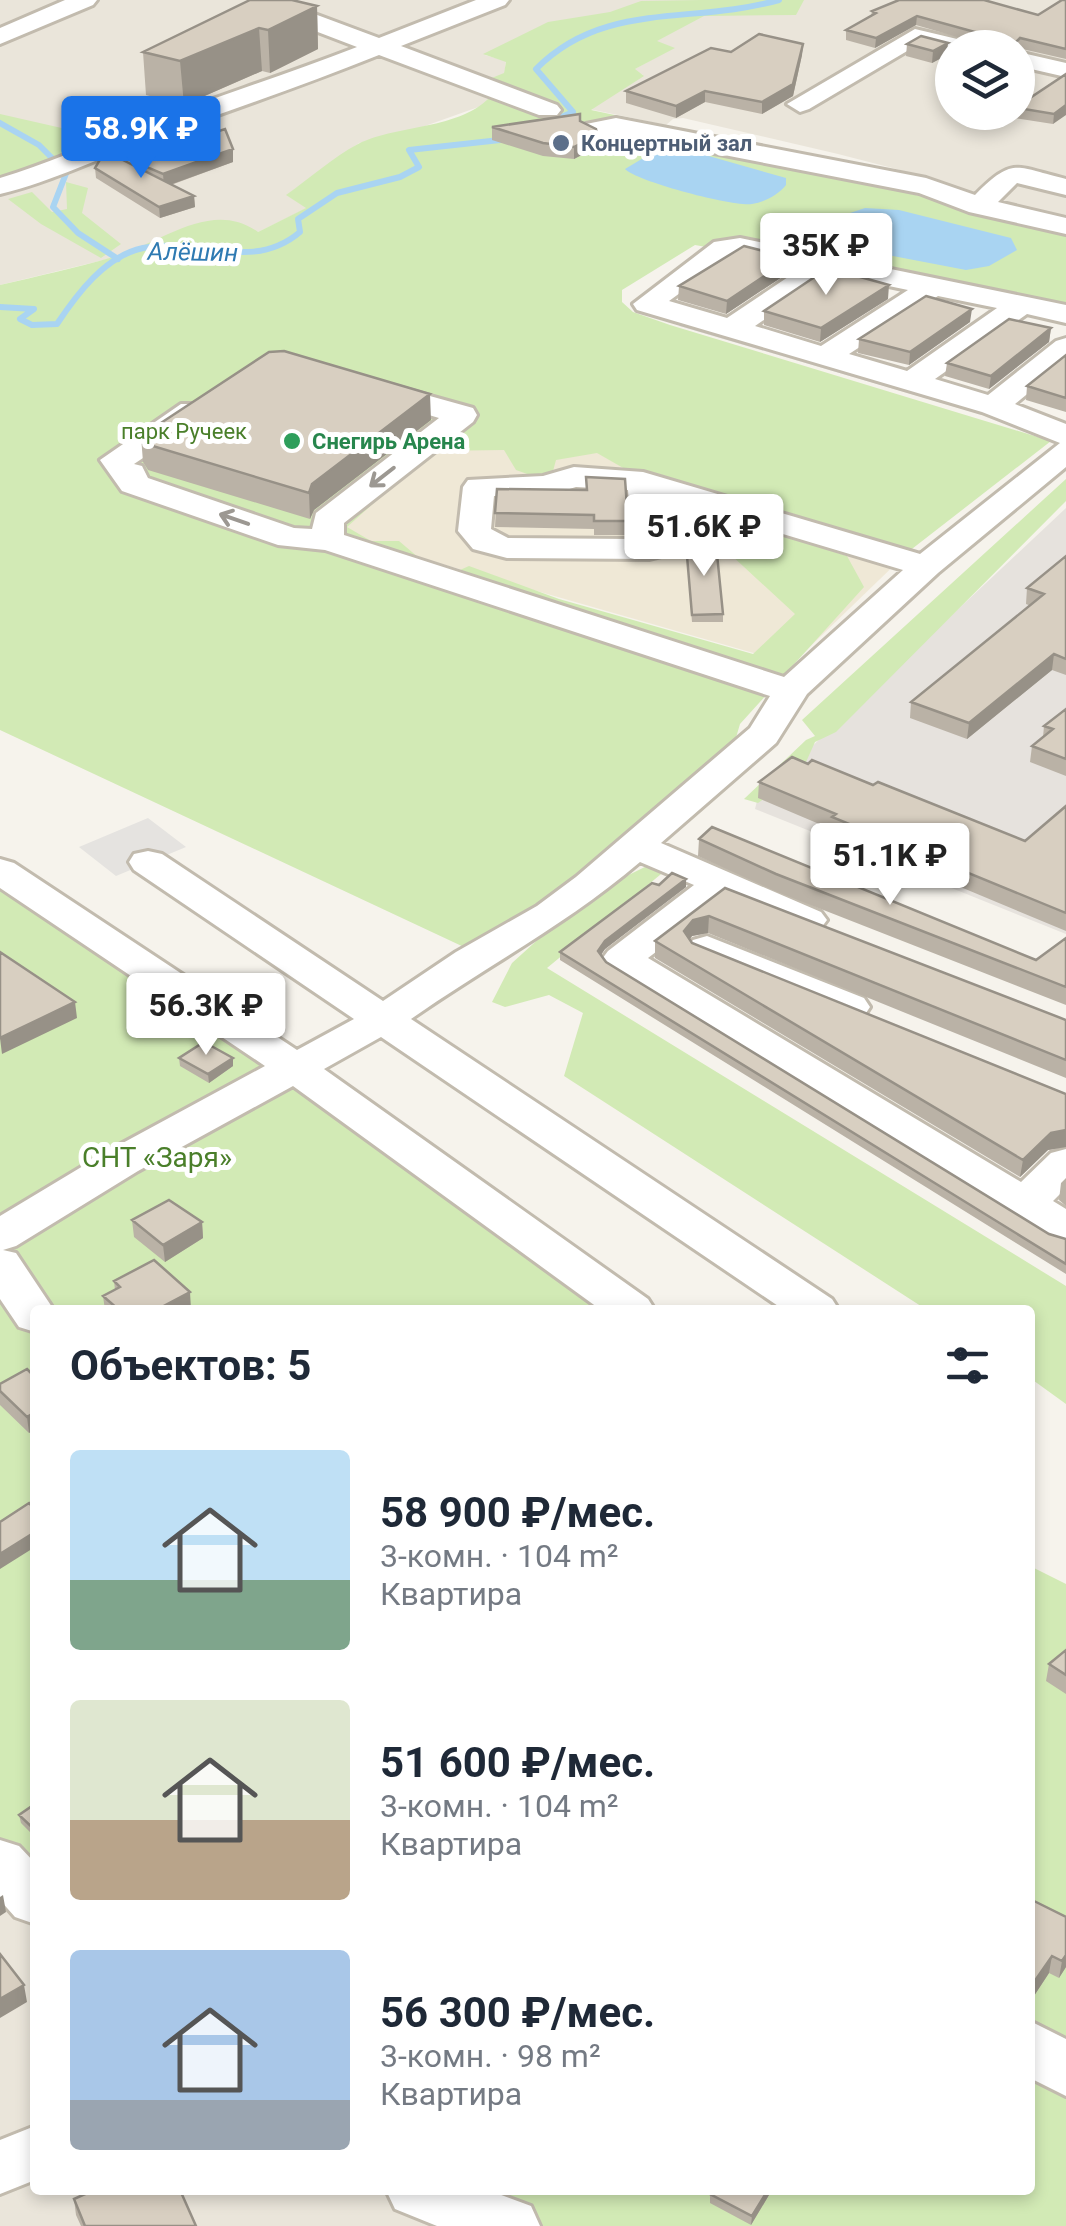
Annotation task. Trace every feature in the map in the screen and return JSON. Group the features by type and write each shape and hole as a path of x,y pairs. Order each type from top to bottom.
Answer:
{"street":[{"path":"0,38 84,0"},
{"path":"0,186 44,174 140,134 256,95 497,0"},
{"path":"260,1 548,110"},
{"path":"800,104 916,36 935,41"},
{"path":"1035,63 1066,70"},
{"path":"595,130 616,126 926,186 979,206 1066,226"},
{"path":"979,206 1011,174 1066,186"},
{"path":"1066,314 930,289 740,246 724,248 647,304 993,406 1066,435"},
{"path":"730,330 828,263"},
{"path":"824,357 930,289"},
{"path":"912,382 1021,306"},
{"path":"993,406 1066,348"},
{"path":"328,540 328,520 462,415 340,379"},
{"path":"226,390 116,460 121,470 131,473 133,484 290,538 328,540 790,691"},
{"path":"0,1236 123,1161 384,1019 590,886 763,735 790,691 926,566 1066,451"},
{"path":"643,482 649,548 507,548 484,542 474,530 479,487 546,486 574,477 643,482 926,566"},
{"path":"633,845 850,937"},
{"path":"148,862 809,1305"},
{"path":"0,870 296,1068 625,1305"},
{"path":"720,884 622,959 1066,1229"},
{"path":"665,982 760,902"},
{"path":"707,948 886,1023"},
{"path":"1026,1204 1066,1163"},
{"path":"0,1264 30,1309"},
{"path":"0,1862 30,1895"},
{"path":"1035,2049 1066,2071"},
{"path":"0,2167 30,2155"},
{"path":"429,2195 509,2226"}],"shaded area":[{"path":"0,0 1066,0 1066,232 884,187 900,170 838,154 683,118 666,125 589,109 643,75 633,70 673,48 656,42 485,55 506,61 503,82 484,105 411,131 359,143 287,195 307,208 258,232 220,232 0,285"},
{"path":"687,321 990,409 983,415 679,326"},
{"path":"478,411 908,552 792,664 337,534"},
{"path":"1066,508 1066,934 755,809 758,797"},
{"path":"148,818 186,847 116,876 79,847"},
{"path":"0,1862 30,1895 30,2195 429,2195 509,2226 0,2226"}],"green space":[{"name":"парк Ручеек","path":"804,0 796,15 704,16 657,41 675,48 635,69 644,76 591,110 648,122 634,130 659,132 1066,232 1066,312 695,245 622,290 622,302 633,312 670,325 1051,441 908,552 838,529 639,477 597,453 556,460 550,482 516,470 504,450 432,451 347,527 371,541 399,541 419,558 460,570 469,566 559,599 753,654 795,614 730,554 726,541 702,510 847,556 864,587 740,724 735,741 571,884 466,948 0,730 0,285 113,257 204,222 240,223 258,232 306,208 286,195 349,149 375,137 450,120 483,103 496,90 477,84 504,73 506,62 483,54 548,22 610,12 641,1"},
{"path":"0,114 66,129 83,152 0,181"},
{"path":"66,182 88,188 82,213 121,244 101,258 41,224 8,199 32,192 52,212 67,209"},
{"path":"1066,479 1066,501 836,732 815,742 802,771 758,803 744,799 815,736 802,720"},
{"name":"СНТ «Заря»","path":"0,860 625,1305 30,1305 30,1895 0,1862"},
{"path":"655,862 666,870 547,968 1066,1286 1066,1404 1035,1382 1035,1305 919,1305 564,1076 583,1013 549,995 505,1007 492,1002 512,963 586,896"},
{"path":"1035,1568 1066,1584 1066,2226 509,2226 429,2195 1035,2195"}],"water":[{"path":"677,147 786,178 786,185 766,200 742,204 666,187 625,169 660,148"},
{"path":"865,208 899,210 1011,238 1017,250 989,266 966,270 825,243 814,236 841,216"}],"building":[{"path":"250,0 292,0 317,6 268,30 259,28 180,61 143,52"},
{"path":"899,0 984,0 1038,15 1066,0 1066,49 1035,42 1035,30 968,30 917,16 876,38 846,30 876,13 872,11"},
{"path":"759,34 803,44 793,84 762,102 705,91 676,106 626,91 711,48 731,52"},
{"path":"921,36 935,40 935,50 933,51 907,44"},
{"path":"1066,74 1066,105 1054,114 1035,111 1035,95"},
{"path":"580,114 580,121 596,129 597,135 574,147 543,143 492,127"},
{"path":"225,129 233,149 163,174 130,160"},
{"path":"105,151 194,196 159,207 95,168"},
{"path":"744,246 791,258 727,301 679,286"},
{"path":"828,268 889,285 821,328 764,311"},
{"path":"926,296 972,309 910,352 859,339"},
{"path":"1009,319 1051,328 991,376 947,363"},
{"name":"Снегирь Арена","path":"284,351 430,394 312,484 309,493 146,444 141,436 269,352"},
{"path":"1066,355 1066,398 1027,386"},
{"path":"586,477 625,479 628,521 594,521 594,515 495,513 497,489 587,490"},
{"path":"686,544 716,544 723,614 692,615"},
{"path":"1066,556 1066,659 1054,654 969,723 911,702 1044,594 1027,588"},
{"path":"1066,709 1066,759 1032,746 1053,729 1044,726"},
{"path":"792,757 808,764 812,760 873,785 878,782 1025,841 1066,806 1066,913 832,817 836,814 759,782"},
{"path":"712,827 1036,960 1066,938 1066,987 776,874 699,839"},
{"path":"672,873 686,879 605,941 598,951 606,962 1049,1234 1066,1239 1066,1264 560,952 652,883 659,885"},
{"path":"725,888 1066,1020 1066,1060 709,916 693,920 684,931 692,943 1066,1094 1066,1130 1051,1133 1023,1160 655,941"},
{"path":"0,952 75,1002 0,1038"},
{"path":"204,1042 233,1058 208,1074 179,1058"},
{"path":"169,1200 202,1222 163,1245 132,1220"},
{"path":"154,1260 190,1292 165,1305 113,1305 103,1296 120,1287 114,1281"},
{"path":"27,1369 30,1372 30,1415 27,1417 0,1391 0,1384"},
{"path":"30,1504 30,1535 0,1554 0,1522"},
{"path":"1066,1650 1066,1675 1049,1664"},
{"path":"30,1807 30,1825 19,1815"},
{"path":"1035,1902 1066,1917 1066,1955 1062,1961 1052,1956 1035,1981"},
{"path":"0,1954 24,1985 0,1999"},
{"path":"83,2195 182,2195 196,2226 85,2226 74,2199"},
{"path":"712,2195 765,2195 752,2216"}],"waterway":[{"path":"552,121 573,112 536,69 562,47 620,23 779,0"},
{"path":"0,123 39,145 55,161"},
{"name":"Алёшин","path":"117,258 143,248 163,246 263,250 300,232 298,219 337,193 400,177 419,167 409,150 500,140"},
{"path":"67,171 53,207 78,233 117,258"},
{"name":"Алёшин","path":"0,307 34,309 20,319 32,325 57,324 93,278 117,258"}],"place":[{"name":"Концертный зал","path":"561,143"},
{"name":"Снегирь Арена","path":"292,441"}]}
